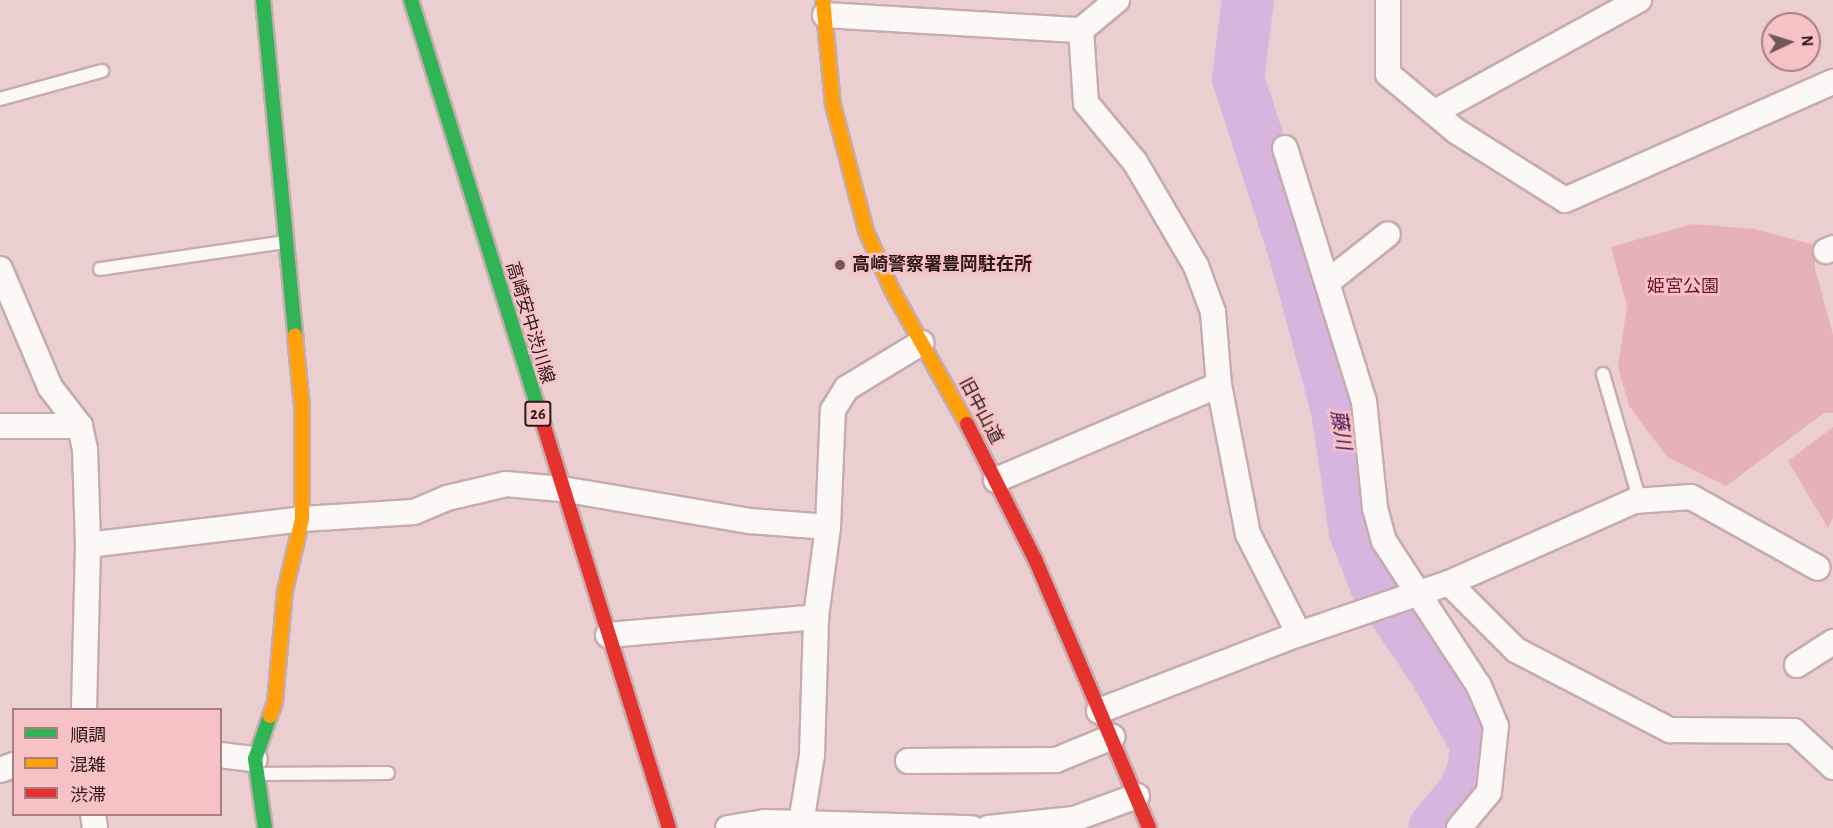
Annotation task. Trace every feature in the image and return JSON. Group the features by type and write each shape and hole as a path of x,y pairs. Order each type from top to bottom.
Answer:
{"street":[{"path":"263,0 302,407 302,519 285,591 275,702 256,767 265,828"},
{"name":"高崎安中渋川線","path":"411,0 669,828"},
{"path":"824,8 1081,30 1117,0"},
{"path":"1388,0 1388,74 1456,131 1565,200 1833,81"},
{"path":"1435,112 1639,0"},
{"name":"旧中山道","path":"824,8 833,105 866,231 921,343 996,480 1035,559 1149,828"},
{"path":"1081,30 1086,103 1135,162 1196,266 1213,312 1219,385 1248,534 1299,634"},
{"path":"1285,148 1329,281 1364,401 1376,508 1384,541 1410,597 1479,686 1497,726 1489,792 1459,828"},
{"path":"1329,281 1388,234"},
{"path":"0,269 50,387 80,426 85,449 88,545 84,708"},
{"path":"801,823 812,755 816,617 828,527 832,410 847,388 921,343"},
{"path":"996,480 1219,385"},
{"path":"0,426 80,426"},
{"path":"88,545 302,519 414,512 447,498 506,484 562,489 750,521 828,527"},
{"path":"1100,711 1299,634 1449,583 1640,501 1691,497 1818,568"},
{"path":"1449,583 1516,650 1670,730 1794,731 1833,767"},
{"path":"608,635 816,617"},
{"path":"1797,664 1833,642"},
{"path":"908,761 1056,760 1112,737"},
{"path":"222,756 256,767"},
{"path":"988,828 1074,819 1137,796"},
{"path":"728,828 765,822 972,828"}],"lane":[{"path":"0,99 102,71"},
{"path":"100,269 286,242"},
{"path":"1603,374 1640,501"},
{"path":"256,767 388,773"}],"green space":[{"name":"姫宮公園","path":"1692,224 1755,229 1815,245 1815,268 1833,335 1833,413 1824,413 1726,486 1667,457 1629,406 1618,367 1627,306 1611,247"},
{"path":"1833,427 1833,518 1828,528 1788,461"}],"waterway":[{"name":"藤川","path":"1248,0 1238,78 1297,261 1337,410 1355,532 1375,583 1435,672 1476,744 1473,772 1460,797 1434,828"}],"traffic: fast":[{"path":"263,0 295,335"},
{"path":"411,0 542,420"},
{"path":"265,828 255,759 270,716"}],"traffic: slow":[{"path":"823,0 833,105 866,231 892,290 967,424"},
{"path":"270,716 275,702 285,591 302,519 302,407 295,335"}],"traffic: jam":[{"path":"542,420 669,828"},
{"path":"967,424 1035,559 1149,828"}],"place":[{"name":"高崎警察署豊岡駐在所","path":"840,265"}]}
